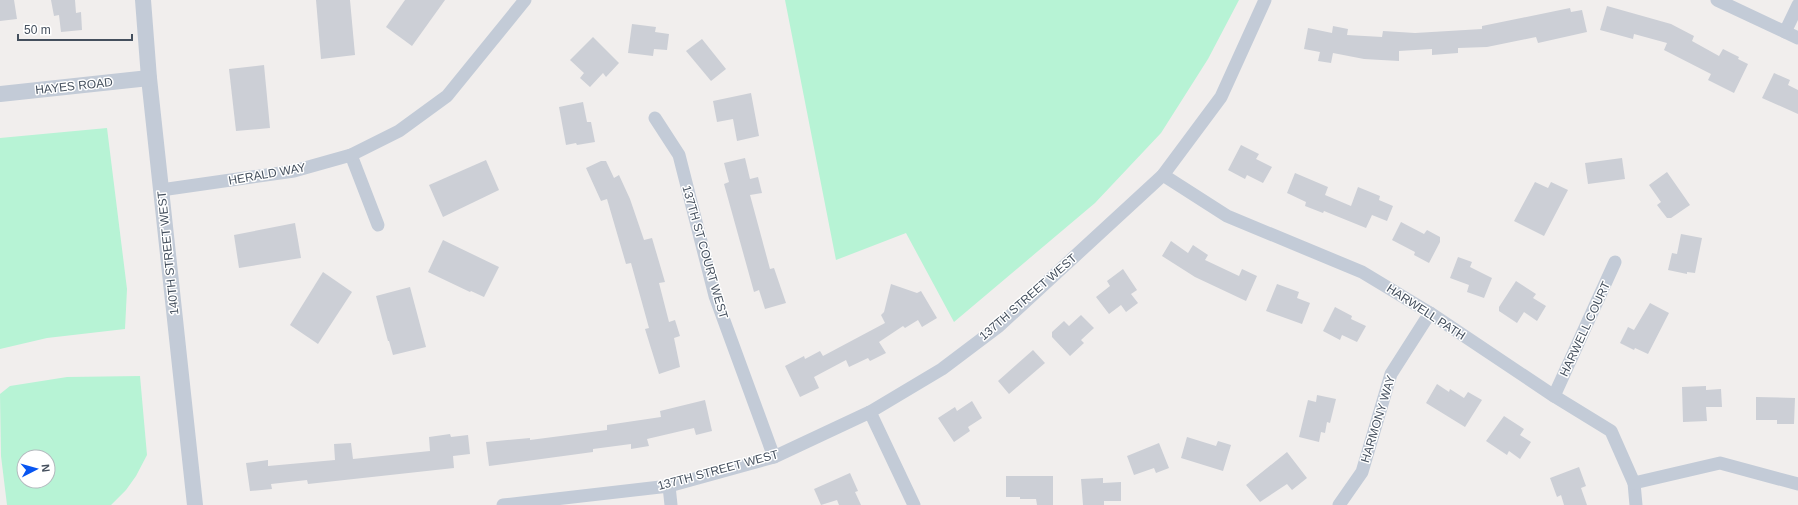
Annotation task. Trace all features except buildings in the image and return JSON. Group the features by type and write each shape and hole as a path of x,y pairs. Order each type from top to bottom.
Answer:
{"street":[{"name":"140TH STREET WEST","path":"143,0 149,78 195,505"},
{"name":"HERALD WAY","path":"161,190 294,171 351,155 399,131 447,96 525,0"},
{"name":"137TH STREET WEST","path":"503,505 669,486 774,457 870,412 942,369 999,326 1163,175 1221,97 1266,0"},
{"path":"1717,0 1798,38"},
{"path":"1785,32 1798,5"},
{"name":"HAYES ROAD","path":"0,94 149,78"},
{"name":"137TH ST COURT WEST","path":"655,118 679,155 715,296 774,457"},
{"path":"351,155 378,225"},
{"name":"HARWELL PATH","path":"1163,175 1227,216 1362,272 1430,313 1554,396 1611,431 1634,483 1636,505"},
{"name":"HARWELL COURT","path":"1554,396 1615,262"},
{"name":"HARMONY WAY","path":"1339,505 1362,472 1391,374 1430,313"},
{"path":"870,412 914,505"},
{"path":"1634,483 1720,463 1798,484"},
{"path":"669,486 671,505"}],"green space":[{"path":"785,0 1239,0 1208,59 1161,133 1095,203 954,322 906,233 836,260"},
{"path":"107,128 127,289 125,329 47,338 0,349 0,138"},
{"path":"140,376 147,455 136,476 126,490 111,505 7,505 1,456 0,394 10,386 67,377"}]}
